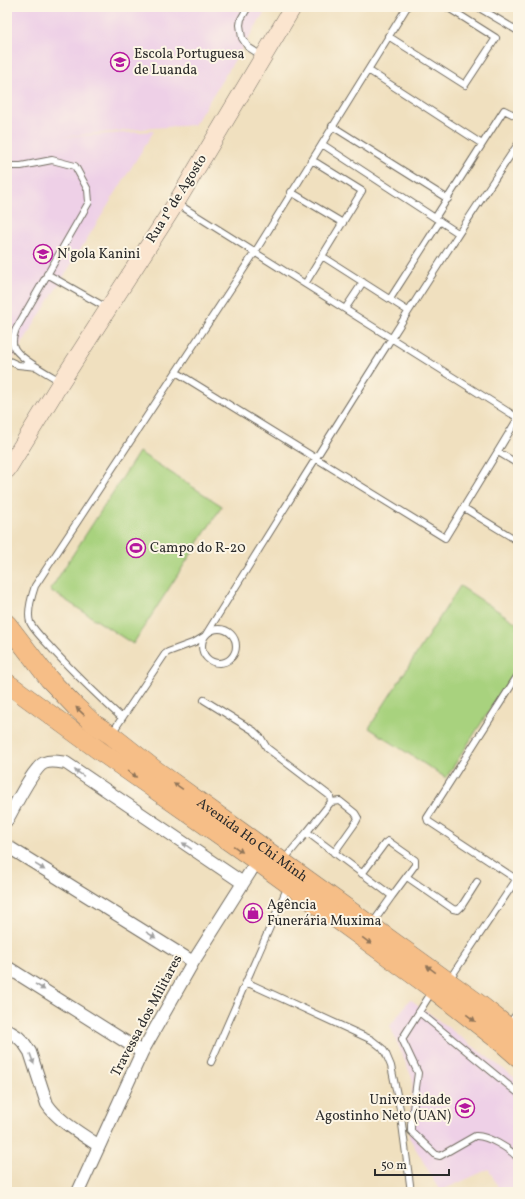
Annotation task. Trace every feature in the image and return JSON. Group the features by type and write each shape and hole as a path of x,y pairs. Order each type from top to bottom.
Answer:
{"main road":[{"name":"Rua 1º de Agosto","path":"7,470 61,382 176,203 293,7"},
{"name":"Avenida Ho Chi Minh","path":"7,624 49,679 94,724 372,926 441,985 518,1057"},
{"name":"Avenida Ho Chi Minh","path":"7,683 288,885 441,985 515,1026"}],"street":[{"path":"7,820 37,768 45,762 54,761 66,763 243,883"},
{"path":"7,846 193,962"},
{"name":"Travessa dos Militares","path":"78,1192 142,1052 193,962 257,862"},
{"path":"7,967 142,1052"},
{"path":"7,1030 18,1037 30,1052 51,1109 98,1146"}],"lane":[{"path":"248,7 240,20 242,38 248,47 263,57"},
{"path":"122,718 92,691 41,637 30,622 30,602 35,586 255,252 407,7"},
{"path":"388,36 465,85 496,38 447,7"},
{"path":"482,7 481,9 518,31"},
{"path":"368,70 482,144"},
{"path":"390,299 448,199 504,110 518,117"},
{"path":"332,126 448,199"},
{"path":"322,144 458,233"},
{"path":"111,735 165,654 168,652 195,642 205,636 208,632 219,629 229,632 235,641 236,646 232,657 222,663 211,661 206,658 203,653 202,641 205,636 392,338 408,310 518,144"},
{"path":"7,166 21,166 52,160 74,166 88,190 89,202 16,329 13,340 14,349 25,359 61,382"},
{"path":"305,284 362,191 312,160"},
{"path":"291,192 343,224"},
{"path":"176,203 518,418 445,538 176,372"},
{"path":"322,256 408,310"},
{"path":"48,274 108,309"},
{"path":"346,309 363,282"},
{"path":"7,360 18,365 38,367"},
{"path":"498,452 518,464"},
{"path":"464,508 518,541"},
{"path":"517,1155 481,1135 475,1136 440,1156 436,1155 411,1131 418,1073 402,1039 419,1012 441,985 517,878 428,821 427,818 518,675"},
{"path":"204,700 254,731 261,738 267,748 330,796 331,802"},
{"path":"282,862 331,802 340,801 355,813 358,818 334,853"},
{"path":"307,832 392,896"},
{"path":"362,874 385,843 388,842 415,860 415,865 372,926"},
{"path":"407,877 453,909 458,910 477,882"},
{"path":"211,1062 288,885"},
{"path":"246,982 372,1040 382,1048 391,1066 400,1109 411,1192"},
{"path":"419,1012 518,1093"}],"shaded area":[{"name":"Escola Portuguesa de Luanda","path":"7,7 268,7 194,125 60,137 154,131 7,368"},
{"name":"Universidade Agostinho Neto (UAN)","path":"410,999 518,1080 518,1192 500,1192 489,1169 440,1191 409,1137 413,1080 390,1026"}],"green space":[{"name":"Campo do R-20","path":"139,452 222,506 133,644 50,590"},
{"path":"460,586 518,624 518,666 446,778 369,728"}],"place":[{"name":"Escola Portuguesa de Luanda","path":"120,62"},
{"name":"N'gola Kanini","path":"43,254"},
{"name":"Campo do R-20","path":"136,548"},
{"name":"Agência Funerária Muxima","path":"253,913"},
{"name":"Universidade Agostinho Neto (UAN)","path":"465,1108"}]}
